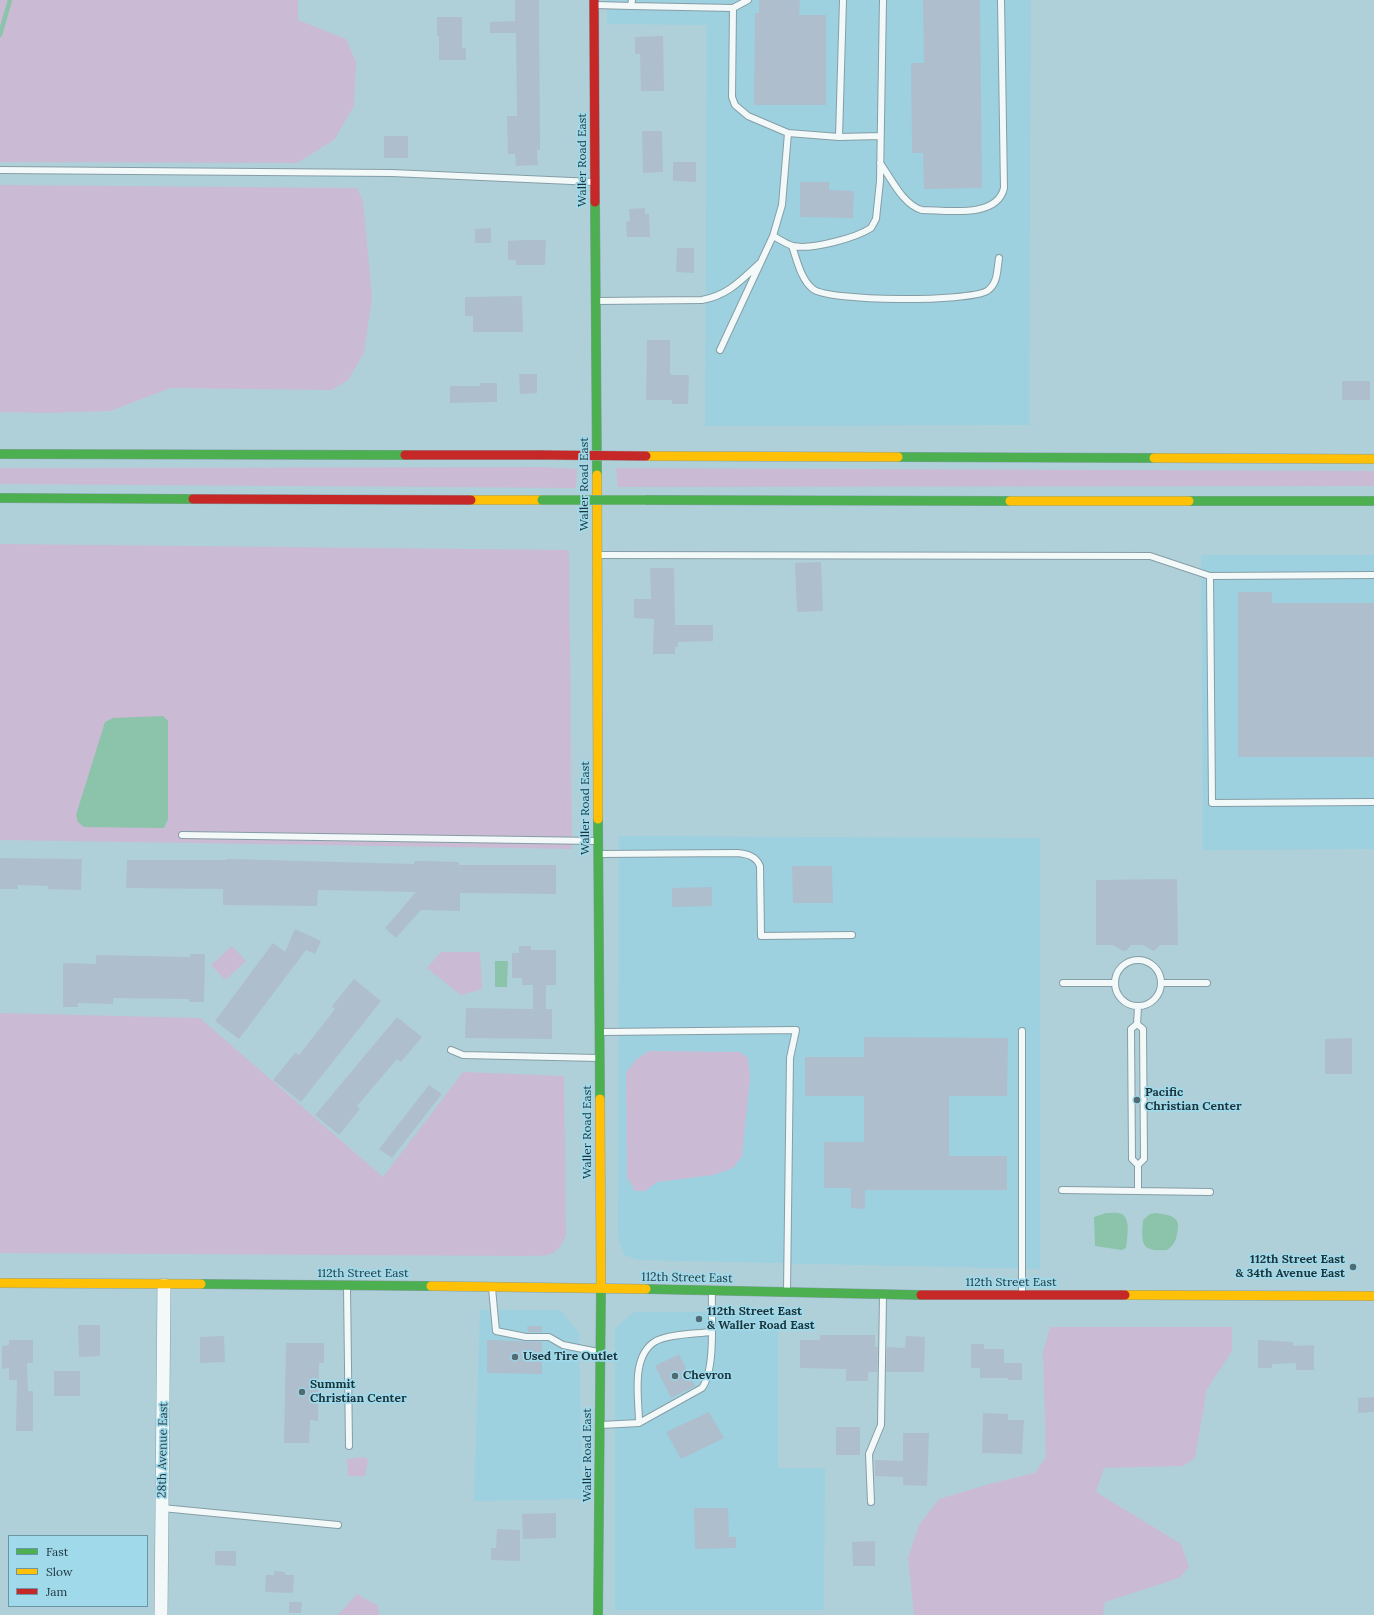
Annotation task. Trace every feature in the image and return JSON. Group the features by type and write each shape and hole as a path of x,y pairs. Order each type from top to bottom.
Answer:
{"main road":[{"name":"Waller Road East","path":"594,3 601,1289 598,1615"},
{"path":"0,454 1374,459"},
{"path":"0,498 1374,501"},
{"name":"112th Street East","path":"0,1283 492,1286 883,1294 1374,1296"}],"street":[{"name":"28th Avenue East","path":"161,1615 164,1285"}],"lane":[{"path":"594,3 632,3 733,8 748,0"},
{"path":"839,137 843,0"},
{"path":"773,236 792,246 806,246 847,239 871,228 876,218 880,163 883,0"},
{"path":"880,163 902,195 915,208 922,210 978,210 990,207 1002,196 1004,188 1001,0"},
{"path":"733,8 732,97 735,105 748,116 788,133 839,137 880,136"},
{"path":"720,350 764,259 773,236 782,206 788,133"},
{"path":"0,170 400,173 595,182"},
{"path":"792,246 808,285 814,291 832,295 899,299 954,298 978,295 992,287 996,281 999,258"},
{"path":"596,301 702,300 716,297 730,290 764,259"},
{"path":"597,555 1150,556 1210,576 1374,575"},
{"path":"1210,576 1212,803 1374,802"},
{"path":"182,835 599,841"},
{"path":"599,854 747,854 757,860 760,866 761,936 852,935"},
{"path":"1137,960 1145,961 1157,969 1161,983 1157,997 1145,1006 1138,1007 1124,1002 1118,997 1114,983 1118,969 1130,961 1137,960"},
{"path":"1063,983 1114,983"},
{"path":"1161,983 1207,983"},
{"path":"1138,1007 1137,1024 1131,1029 1132,1159 1138,1165"},
{"path":"1137,1024 1143,1029 1144,1145 1144,1159 1138,1165 1138,1190"},
{"path":"600,1032 796,1030 790,1058 787,1292"},
{"path":"1022,1031 1022,1295"},
{"path":"451,1050 463,1056 600,1058"},
{"path":"1062,1190 1210,1192"},
{"path":"347,1286 349,1446"},
{"path":"492,1286 496,1331 526,1337 549,1337 563,1345 600,1352"},
{"path":"600,1425 639,1422 702,1388 707,1381 710,1368 712,1291"},
{"path":"871,1502 869,1454 881,1425 883,1294"},
{"path":"639,1422 638,1368 641,1359 647,1350 655,1342 665,1338 711,1332"},
{"path":"162,1508 338,1525"}],"shaded area":[{"path":"0,0 298,0 298,20 346,39 356,62 354,106 334,140 297,163 0,162"},
{"path":"607,0 1031,0 1029,425 705,426 707,25 607,24"},
{"path":"0,185 357,188 363,201 372,297 364,353 348,380 332,390 171,388 110,411 45,413 0,412"},
{"path":"541,467 577,469 576,488 0,484 0,468"},
{"path":"616,468 1374,471 1374,486 618,487"},
{"path":"0,544 569,550 572,849 0,840","holes":["168,721 168,819 164,828"]},
{"path":"1201,555 1374,555 1374,849 1203,850"},
{"path":"163,716 168,721 168,819 164,828 84,827 78,822 76,815 105,722 113,718"},
{"path":"619,836 1040,838 1040,1269 638,1260 624,1255 618,1237"},
{"path":"232,946 246,961 225,980 211,965"},
{"path":"441,952 480,952 482,989 461,995 427,968"},
{"path":"495,961 508,961 507,987 495,987"},
{"path":"0,1013 200,1018 383,1177 463,1072 564,1076 566,1235 555,1252 540,1256 0,1253"},
{"path":"649,1051 740,1052 748,1058 750,1078 742,1156 733,1168 713,1175 657,1182 645,1191 635,1191 627,1177 626,1072 637,1059"},
{"path":"1106,1213 1120,1213 1127,1220 1128,1230 1126,1248 1122,1250 1095,1246 1094,1217"},
{"path":"1156,1213 1170,1216 1178,1223 1175,1241 1167,1250 1152,1250 1144,1245 1142,1235 1143,1220 1150,1214"},
{"path":"480,1310 558,1310 562,1312 579,1333 582,1499 474,1501"},
{"path":"634,1312 778,1312 778,1468 825,1468 824,1610 615,1610 615,1328"},
{"path":"1050,1327 1232,1327 1232,1351 1207,1389 1195,1458 1183,1466 1104,1468 1096,1492 1181,1544 1189,1567 1179,1578 1105,1602 1103,1615 914,1615 908,1558 919,1525 939,1499 993,1483 1035,1473 1046,1457 1043,1353"},
{"path":"364,1457 368,1460 365,1476 348,1476 347,1459"},
{"path":"357,1594 378,1606 379,1615 338,1615"}],"building":[{"path":"515,0 539,0 540,150 537,150 538,165 516,166 515,154 508,154 507,116 517,116 516,33 490,33 490,22 515,21"},
{"path":"759,0 800,0 799,15 826,15 826,105 754,105 755,13 759,13"},
{"path":"923,0 980,0 982,188 924,189 923,153 912,153 911,63 924,63"},
{"path":"437,17 462,17 462,48 466,48 466,60 439,60"},
{"path":"663,36 664,91 641,91 640,54 635,54 635,37"},
{"path":"642,131 662,131 663,172 643,173"},
{"path":"384,136 408,136 408,158 384,158"},
{"path":"673,162 696,162 696,182 673,181"},
{"path":"800,182 829,182 829,190 854,191 853,218 800,217"},
{"path":"645,208 645,214 649,214 650,237 627,237 626,222 630,221 629,209"},
{"path":"491,228 491,243 475,243 475,229"},
{"path":"546,240 545,265 516,265 516,260 508,260 508,241"},
{"path":"677,248 694,248 694,273 676,272"},
{"path":"522,296 523,332 473,332 473,316 465,316 465,297"},
{"path":"647,340 670,340 671,375 689,375 688,404 672,404 672,400 646,400"},
{"path":"519,374 537,374 537,393 520,394"},
{"path":"1342,381 1370,381 1370,400 1342,400"},
{"path":"480,383 497,383 497,402 450,403 450,386 480,386"},
{"path":"821,562 823,611 797,612 795,563"},
{"path":"650,568 674,568 675,625 713,625 713,641 678,642 678,647 675,647 675,654 653,654 654,619 634,618 634,599 651,599"},
{"path":"1238,592 1272,592 1272,603 1374,603 1374,757 1238,757"},
{"path":"0,858 82,859 81,890 48,889 48,886 18,885 18,889 0,889"},
{"path":"227,859 414,864 414,861 427,861 459,862 459,865 556,865 556,894 460,893 460,911 421,910 396,938 385,928 416,892 318,890 317,906 223,905 223,889 126,888 127,860"},
{"path":"792,866 832,866 833,903 793,903"},
{"path":"1177,879 1178,945 1160,945 1154,951 1143,945 1131,945 1127,950 1123,951 1113,945 1096,945 1096,880"},
{"path":"712,887 712,906 672,907 672,888"},
{"path":"295,929 321,941 315,954 306,950 239,1039 215,1021 273,943 285,952"},
{"path":"519,946 531,946 531,950 556,950 556,985 546,985 546,1009 552,1009 552,1039 465,1038 466,1008 533,1009 533,985 522,985 522,978 512,978 512,953 519,953"},
{"path":"190,954 205,954 204,1002 189,1002 189,999 113,998 113,1004 78,1003 78,1007 63,1007 63,963 96,964 96,955 190,957"},
{"path":"354,979 381,1001 301,1102 273,1080 295,1053 299,1055 335,1009 332,1006"},
{"path":"397,1017 422,1037 401,1062 397,1059 357,1106 360,1109 339,1135 315,1115"},
{"path":"864,1037 1008,1038 1007,1096 949,1096 949,1156 1007,1156 1007,1190 865,1190 865,1209 851,1208 851,1188 824,1188 824,1142 864,1142 864,1096 805,1096 805,1057 864,1057"},
{"path":"1352,1038 1352,1074 1325,1074 1325,1039"},
{"path":"429,1085 442,1094 392,1158 379,1149"},
{"path":"78,1325 100,1325 100,1356 79,1357"},
{"path":"527,1326 542,1326 542,1332 528,1332"},
{"path":"820,1335 875,1335 875,1347 878,1347 877,1372 868,1372 868,1381 846,1381 846,1369 800,1368 800,1340 820,1340"},
{"path":"224,1336 225,1362 200,1363 200,1337"},
{"path":"906,1336 925,1337 924,1372 886,1372 887,1347 905,1348"},
{"path":"9,1340 33,1340 33,1363 27,1363 28,1391 33,1391 33,1431 16,1431 17,1380 9,1380 9,1368 2,1369 2,1346 9,1345"},
{"name":"Used Tire Outlet","path":"487,1340 542,1342 542,1374 487,1373"},
{"path":"1258,1340 1293,1342 1293,1346 1314,1345 1314,1370 1296,1370 1296,1363 1272,1364 1272,1368 1258,1368"},
{"name":"Summit Christian Center","path":"286,1343 324,1343 324,1363 319,1363 318,1421 310,1420 309,1443 284,1443"},
{"path":"971,1344 984,1344 984,1349 1004,1349 1004,1363 1022,1363 1022,1380 1008,1380 1008,1378 980,1378 980,1368 971,1368"},
{"name":"Chevron","path":"679,1354 695,1386 671,1398 655,1366"},
{"path":"54,1371 80,1371 80,1396 54,1396"},
{"path":"1374,1397 1374,1412 1358,1413 1358,1398"},
{"path":"709,1412 724,1438 681,1459 666,1432"},
{"path":"983,1413 1008,1414 1008,1420 1024,1420 1022,1454 982,1453"},
{"path":"836,1427 860,1427 860,1455 836,1455"},
{"path":"903,1433 929,1433 927,1486 903,1485 903,1477 875,1476 875,1460 903,1461"},
{"path":"694,1508 728,1508 729,1537 736,1537 736,1548 695,1549"},
{"path":"556,1513 556,1538 523,1539 522,1514"},
{"path":"497,1529 520,1530 520,1561 491,1560 491,1548 496,1548"},
{"path":"875,1541 875,1566 853,1566 852,1542"},
{"path":"215,1551 236,1551 236,1566 215,1565"},
{"path":"274,1571 285,1572 285,1575 294,1575 293,1593 265,1592 266,1575 274,1575"},
{"path":"289,1602 302,1602 301,1613 289,1613"}],"waterway":[{"path":"0,35 10,0"}],"traffic: fast":[{"path":"595,202 597,475"},
{"path":"0,454 405,455"},
{"path":"898,457 1154,458"},
{"path":"0,498 193,499"},
{"path":"542,500 646,500"},
{"path":"646,500 1010,501"},
{"path":"1189,501 1374,501"},
{"path":"598,819 600,1099"},
{"path":"201,1284 431,1286"},
{"path":"598,1615 601,1287"},
{"path":"646,1289 921,1295"}],"traffic: slow":[{"path":"646,456 898,457"},
{"path":"1154,458 1374,459"},
{"path":"597,475 598,819"},
{"path":"471,500 542,500"},
{"path":"1010,501 1189,501"},
{"path":"600,1099 601,1287"},
{"path":"0,1283 201,1284"},
{"path":"431,1286 646,1289"},
{"path":"1125,1295 1374,1296"}],"traffic: jam":[{"path":"594,0 595,202"},
{"path":"405,455 543,455"},
{"path":"543,455 646,456"},
{"path":"193,499 471,500"},
{"path":"921,1295 1125,1295"}],"place":[{"name":"Pacific Christian Center","path":"1137,1100"},
{"name":"112th Street East & 34th Avenue East","path":"1353,1267"},
{"name":"112th Street East & Waller Road East","path":"699,1319"},
{"name":"Used Tire Outlet","path":"515,1357"},
{"name":"Chevron","path":"675,1376"},
{"name":"Summit Christian Center","path":"302,1392"}]}
